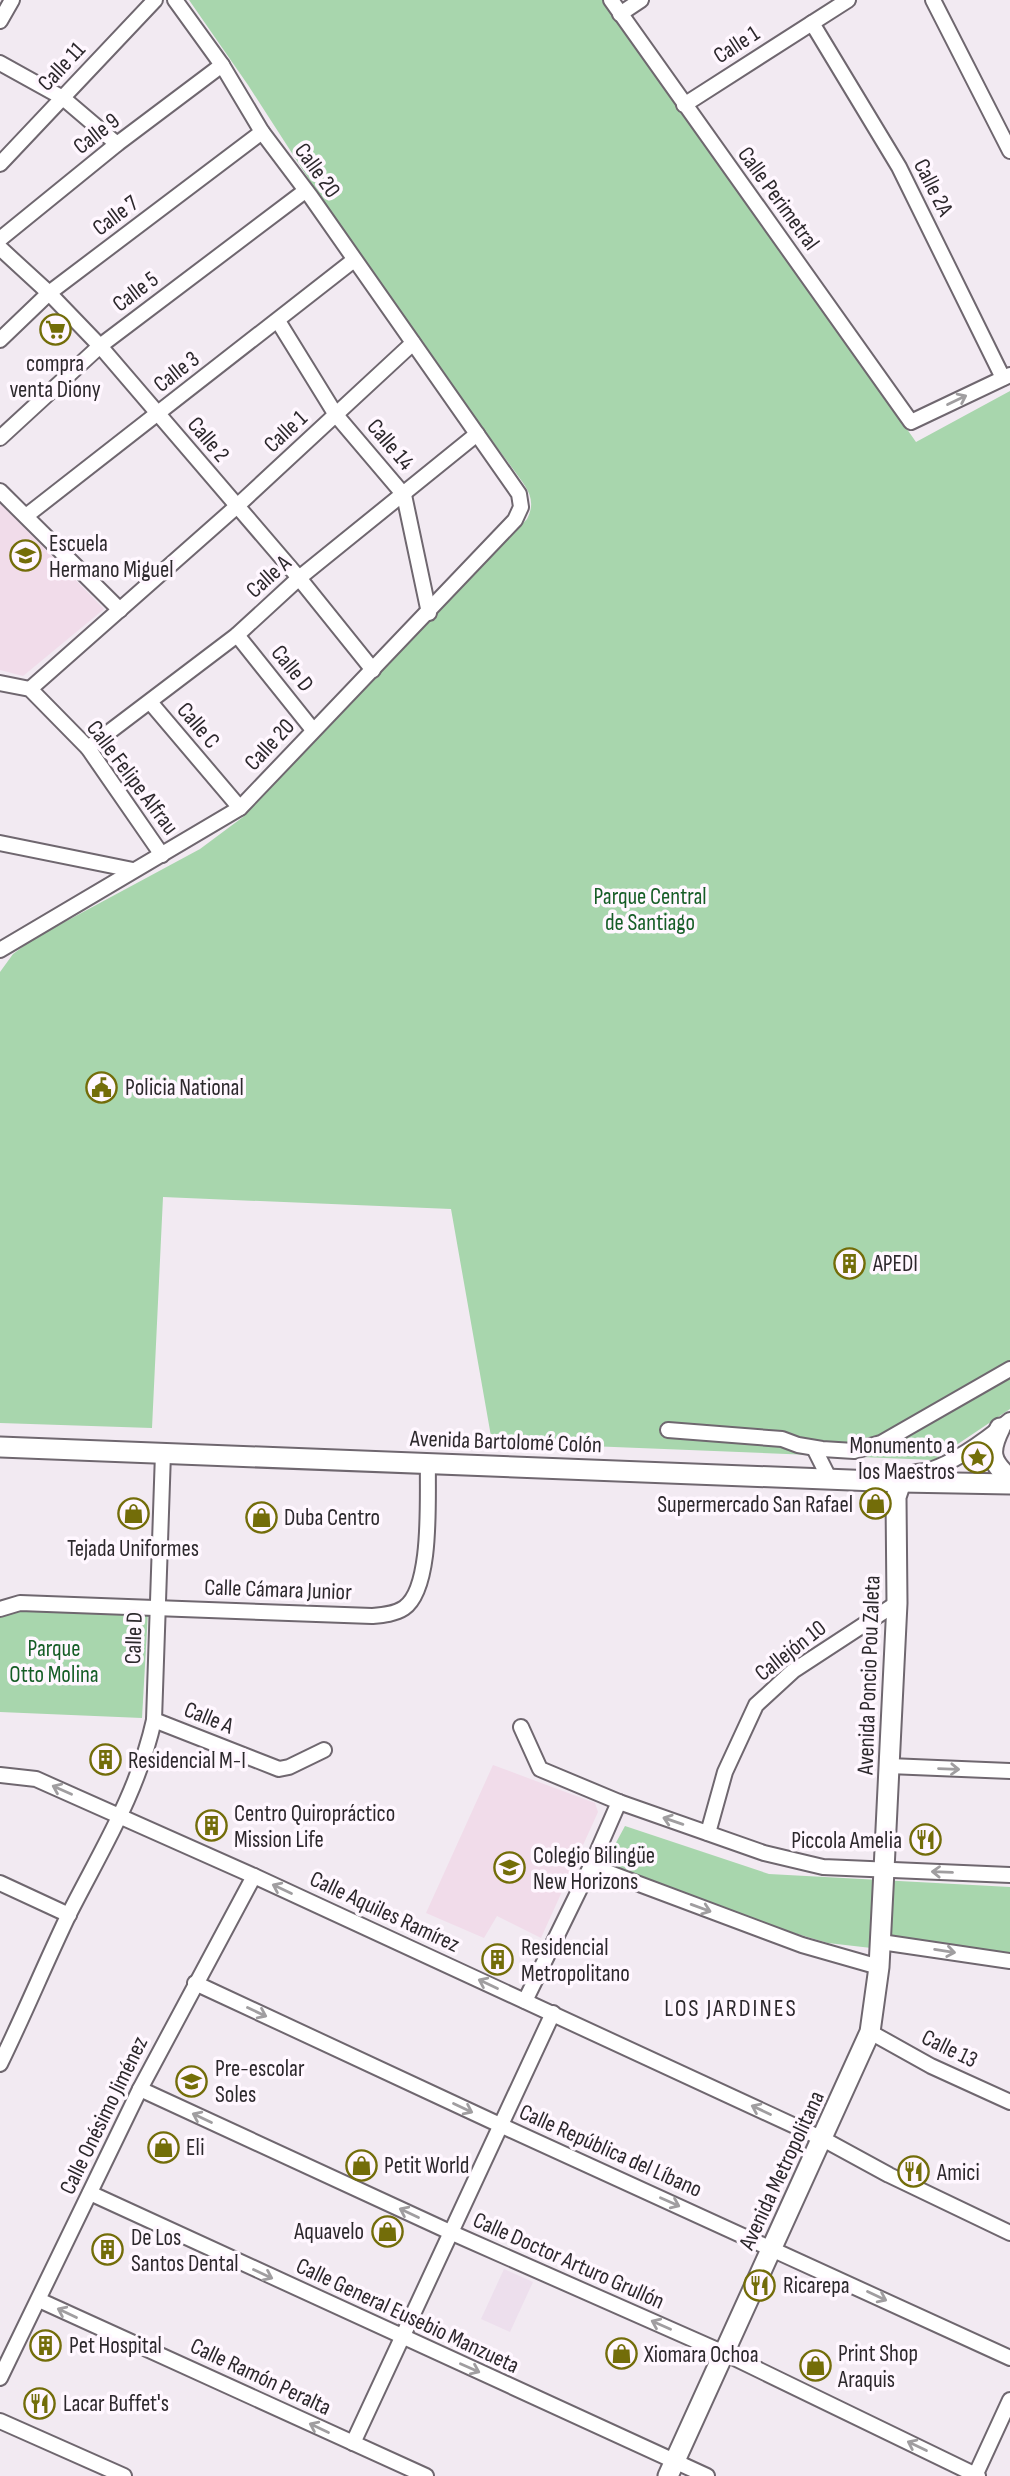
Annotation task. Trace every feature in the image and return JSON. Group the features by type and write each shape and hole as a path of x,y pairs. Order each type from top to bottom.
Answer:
{"main road":[{"path":"1005,1424 992,1450 995,1462 1010,1482"},
{"name":"Avenida Bartolomé Colón","path":"0,1447 901,1482 1010,1482"},
{"name":"Avenida Poncio Pou Zaleta","path":"884,1870 897,1603 896,1497 901,1482"},
{"name":"Avenida Metropolitana","path":"672,2468 870,2032 879,1967 884,1870"}],"street":[{"path":"0,21 12,0"},
{"name":"Calle 11","path":"0,164 155,0"},
{"name":"Calle 20","path":"0,950 240,808 429,613 515,520 521,507 519,494 262,132 222,65 175,0"},
{"name":"Calle Perimetral","path":"611,0 911,422 1006,376"},
{"path":"620,14 641,0"},
{"name":"Calle 1","path":"684,105 848,0"},
{"path":"933,0 1010,151"},
{"name":"Calle 2A","path":"812,23 899,167 1006,376"},
{"path":"0,63 63,98 117,145"},
{"name":"Calle 9","path":"0,239 222,65"},
{"name":"Calle 7","path":"0,340 49,293 262,132"},
{"name":"Calle 5","path":"0,438 100,346 305,191"},
{"name":"Calle 2","path":"0,248 49,293 100,346 299,578 373,670"},
{"name":"Calle 3","path":"26,516 354,260"},
{"name":"Calle 14","path":"278,321 336,415 404,495 429,613"},
{"name":"Calle 1","path":"30,689 236,507 413,343"},
{"name":"Calle A","path":"88,748 237,635 299,578 477,434"},
{"path":"0,491 120,610"},
{"name":"Calle D","path":"237,635 313,730"},
{"path":"0,683 30,689"},
{"name":"Calle Felipe Alfrau","path":"30,689 88,748 162,855"},
{"name":"Calle C","path":"150,702 240,808"},
{"path":"0,843 133,870"},
{"path":"668,1430 782,1439 814,1448 854,1451 881,1443 1010,1369"},
{"path":"901,1482 910,1473 929,1470 945,1463 1005,1424"},
{"path":"814,1448 829,1478"},
{"name":"Calle D","path":"2,2057 142,1768 154,1720 163,1453"},
{"name":"Calle Cámara Junior","path":"0,1609 20,1603 372,1616 390,1614 404,1608 418,1590 424,1572 428,1464"},
{"name":"Callejón 10","path":"708,1833 725,1772 756,1706 793,1671 897,1603"},
{"name":"Calle A","path":"154,1720 279,1769 324,1750"},
{"path":"521,1727 540,1769 619,1802 764,1853 823,1867 1010,1875"},
{"path":"889,1766 1010,1771"},
{"name":"Calle Aquiles Ramírez","path":"0,1775 36,1779 254,1876 823,2139 889,2175 1010,2232"},
{"path":"525,2001 619,1802"},
{"path":"591,1866 802,1945 879,1967"},
{"name":"Calle Onésimo Jiménez","path":"1,2372 39,2300 140,2089 254,1876"},
{"path":"0,1883 69,1915"},
{"path":"881,1942 1010,1961"},
{"name":"Calle República del Líbano","path":"195,1983 1010,2358"},
{"path":"353,2443 553,2013"},
{"name":"Calle 13","path":"870,2032 931,2066 1010,2102"},
{"name":"Calle Doctor Arturo Grullón","path":"140,2089 450,2232 724,2353 977,2476"},
{"name":"Calle General Eusebio Manzueta","path":"90,2193 401,2337 672,2468 707,2476"},
{"name":"Calle Ramón Peralta","path":"39,2300 426,2476"},
{"path":"977,2476 1010,2400"},
{"path":"0,2421 124,2476"}],"shaded area":[{"name":"Escuela Hermano Miguel","path":"0,503 104,609 23,676 0,670"},
{"name":"Colegio Bilingüe New Horizons","path":"493,1765 595,1803 598,1812 541,1938 497,1916 484,1938 426,1913"},
{"path":"504,2269 533,2282 510,2332 481,2319"}],"green space":[{"name":"Parque Central de Santiago","path":"189,0 606,0 916,442 1010,391 1010,1409 934,1460 492,1442 451,1209 163,1197 152,1428 0,1423 0,972 13,954 33,939 200,849 243,817 527,519 531,505 529,492 522,481 381,291 248,85"},
{"name":"Parque Otto Molina","path":"9,1609 148,1612 142,1718 0,1712 0,1616"},
{"path":"625,1826 769,1874 1010,1887 1010,1964 828,1943 598,1876"}],"place":[{"name":"compra venta Diony","path":"55,329"},
{"name":"Escuela Hermano Miguel","path":"26,556"},
{"name":"Policia National","path":"102,1087"},
{"name":"APEDI","path":"850,1263"},
{"name":"Monumento a los Maestros","path":"978,1458"},
{"name":"Supermercado San Rafael","path":"876,1504"},
{"name":"Tejada Uniformes","path":"133,1514"},
{"name":"Duba Centro","path":"261,1517"},
{"name":"Residencial M-I","path":"105,1760"},
{"name":"Centro Quiropráctico Mission Life","path":"211,1826"},
{"name":"Piccola Amelia","path":"925,1840"},
{"name":"Colegio Bilingüe New Horizons","path":"510,1868"},
{"name":"Residencial Metropolitano","path":"498,1960"},
{"name":"Pre-escolar Soles","path":"192,2081"},
{"name":"Eli","path":"163,2147"},
{"name":"Petit World","path":"361,2165"},
{"name":"Amici","path":"914,2172"},
{"name":"Aquavelo","path":"387,2231"},
{"name":"De Los Santos Dental","path":"108,2250"},
{"name":"Ricarepa","path":"760,2285"},
{"name":"Pet Hospital","path":"46,2345"},
{"name":"Xiomara Ochoa","path":"621,2354"},
{"name":"Print Shop Araquis","path":"815,2366"},
{"name":"Lacar Buffet's","path":"40,2403"}],"district":[{"name":"LOS JARDINES","path":"731,2008"}]}
